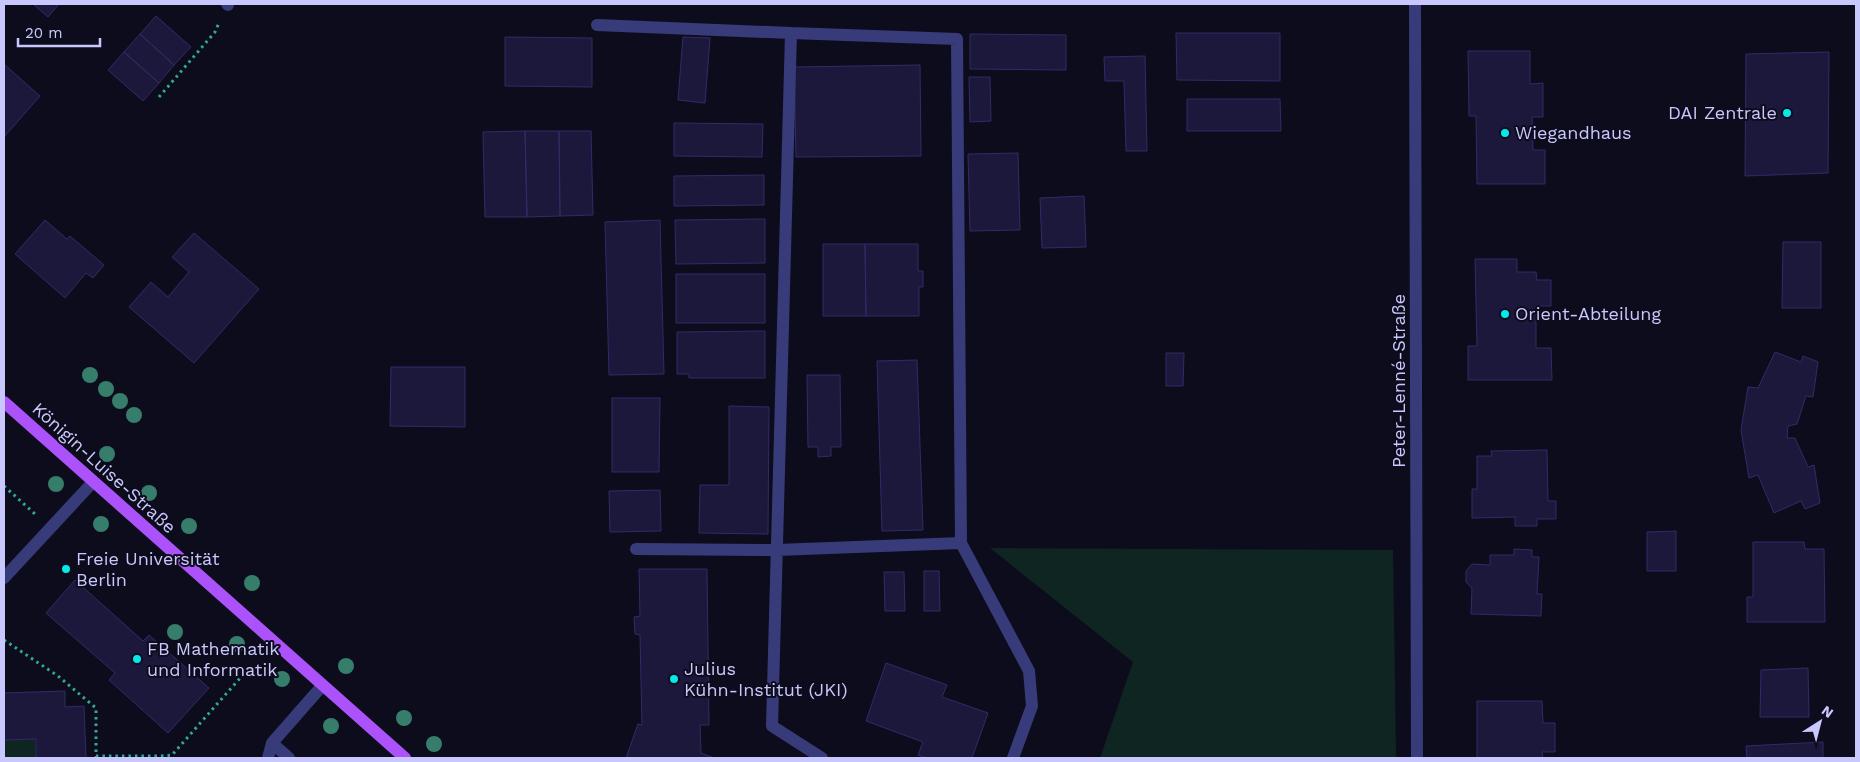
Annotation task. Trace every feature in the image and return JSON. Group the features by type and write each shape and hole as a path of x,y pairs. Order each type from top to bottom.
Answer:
{"main road":[{"name":"Königin-Luise-Straße","path":"4,402 405,758"}],"street":[{"name":"Peter-Lenné-Straße","path":"1415,4 1417,758"},
{"path":"597,25 957,39 961,544 1029,671 1032,706 1013,758"},
{"path":"791,33 772,726 822,758"},
{"path":"4,578 93,482"},
{"path":"636,549 777,550 961,544"},
{"path":"268,758 272,743 322,686"},
{"path":"272,743 289,758"}],"path":[{"path":"159,96 215,32 228,4"},
{"path":"4,486 50,528"},
{"path":"4,640 58,676 96,708 96,756 161,757 172,755 249,668"}],"green space":[{"path":"990,548 1393,550 1396,758 1100,758 1133,662"},
{"path":"35,739 36,758 4,758 4,740"}],"building":[{"path":"33,4 59,4 48,17"},
{"path":"156,16 191,47 174,65 140,34"},
{"path":"1176,33 1280,33 1280,81 1177,80"},
{"path":"140,34 174,65 159,83 124,52"},
{"path":"970,34 1066,35 1066,70 970,69"},
{"path":"505,37 592,38 592,87 505,86"},
{"path":"683,37 710,38 705,103 678,100"},
{"name":"Wiegandhaus","path":"1468,51 1530,51 1530,84 1543,83 1543,117 1532,117 1533,150 1545,150 1545,184 1477,184 1476,116 1469,116"},
{"path":"124,52 159,83 143,101 108,70"},
{"name":"DAI Zentrale","path":"1829,52 1828,173 1745,176 1746,54"},
{"path":"1145,56 1147,151 1126,151 1124,81 1105,81 1104,57"},
{"path":"4,64 40,96 4,137"},
{"path":"920,65 921,156 796,157 794,67"},
{"path":"969,77 990,77 991,121 970,122"},
{"path":"1187,99 1280,99 1281,131 1187,131"},
{"path":"674,123 763,124 762,157 674,156"},
{"path":"525,131 527,217 485,217 483,132"},
{"path":"525,131 559,131 560,216 527,217"},
{"path":"559,131 591,131 593,215 560,216"},
{"path":"1018,153 1020,230 970,231 968,154"},
{"path":"764,175 764,205 674,206 674,176"},
{"path":"1084,196 1086,247 1042,248 1040,198"},
{"path":"765,219 765,263 676,264 675,220"},
{"path":"45,220 67,239 70,236 104,265 93,278 86,273 65,298 15,254"},
{"path":"660,220 664,374 609,375 605,222"},
{"path":"194,233 259,289 194,363 129,307 151,282 168,297 189,272 172,257"},
{"path":"1783,242 1821,242 1821,308 1782,308"},
{"path":"823,244 865,244 866,316 823,316"},
{"path":"865,244 918,244 918,271 923,271 923,287 919,287 919,316 866,316"},
{"name":"Orient-Abteilung","path":"1475,259 1517,259 1517,272 1536,272 1537,280 1551,280 1551,306 1536,306 1536,348 1551,348 1552,380 1468,380 1468,346 1477,346"},
{"path":"676,274 765,274 765,323 676,323"},
{"path":"765,331 765,378 689,378 689,374 677,374 677,332"},
{"path":"1775,352 1801,362 1803,356 1818,362 1813,397 1806,396 1797,424 1788,426 1787,438 1795,438 1808,467 1814,465 1820,503 1805,509 1801,501 1774,513 1758,475 1749,478 1741,430 1748,387 1758,388"},
{"path":"1166,353 1184,353 1183,386 1166,386"},
{"path":"917,360 923,530 882,531 877,361"},
{"path":"391,367 465,367 465,427 390,426"},
{"path":"807,375 840,375 841,447 831,447 831,456 818,457 818,447 808,447"},
{"path":"612,398 660,398 659,472 612,472"},
{"path":"729,406 769,407 768,534 699,533 700,485 729,485"},
{"path":"1547,450 1548,501 1556,501 1556,519 1537,519 1537,526 1515,526 1515,517 1472,518 1472,489 1477,489 1477,456 1492,456 1491,451"},
{"path":"660,490 661,531 610,532 609,491"},
{"path":"1676,531 1676,571 1647,571 1647,532"},
{"path":"1753,542 1804,542 1805,549 1824,549 1825,622 1747,622 1747,597 1753,597"},
{"path":"1514,549 1532,550 1532,557 1539,557 1537,594 1542,594 1541,616 1471,614 1472,588 1466,582 1466,571 1472,564 1490,565 1490,555 1514,555"},
{"name":"Julius Kühn-Institut (JKI)","path":"639,569 707,569 709,725 700,725 701,753 714,758 626,758 638,724 642,725 640,635 635,634 634,617 640,616"},
{"path":"924,571 939,571 940,611 924,611"},
{"path":"884,572 904,572 905,611 885,611"},
{"name":"FB Mathematik und Informatik","path":"75,580 143,641 149,635 209,688 168,733 109,680 115,673 46,613"},
{"path":"886,663 947,685 942,697 988,713 972,758 927,758 918,755 923,742 866,721"},
{"path":"1808,668 1809,717 1760,717 1761,670"},
{"path":"65,691 65,707 84,706 86,758 36,758 36,739 4,740 4,693"},
{"path":"1477,701 1542,701 1543,723 1555,723 1555,752 1542,752 1543,758 1477,758"},
{"path":"1823,742 1823,758 1747,758 1746,746"}],"place":[{"name":"DAI Zentrale","path":"1787,113"},
{"name":"Wiegandhaus","path":"1505,133"},
{"name":"Orient-Abteilung","path":"1505,314"},
{"name":"Freie Universität Berlin","path":"66,569"},
{"name":"FB Mathematik und Informatik","path":"137,659"},
{"name":"Julius Kühn-Institut (JKI)","path":"674,679"}]}
